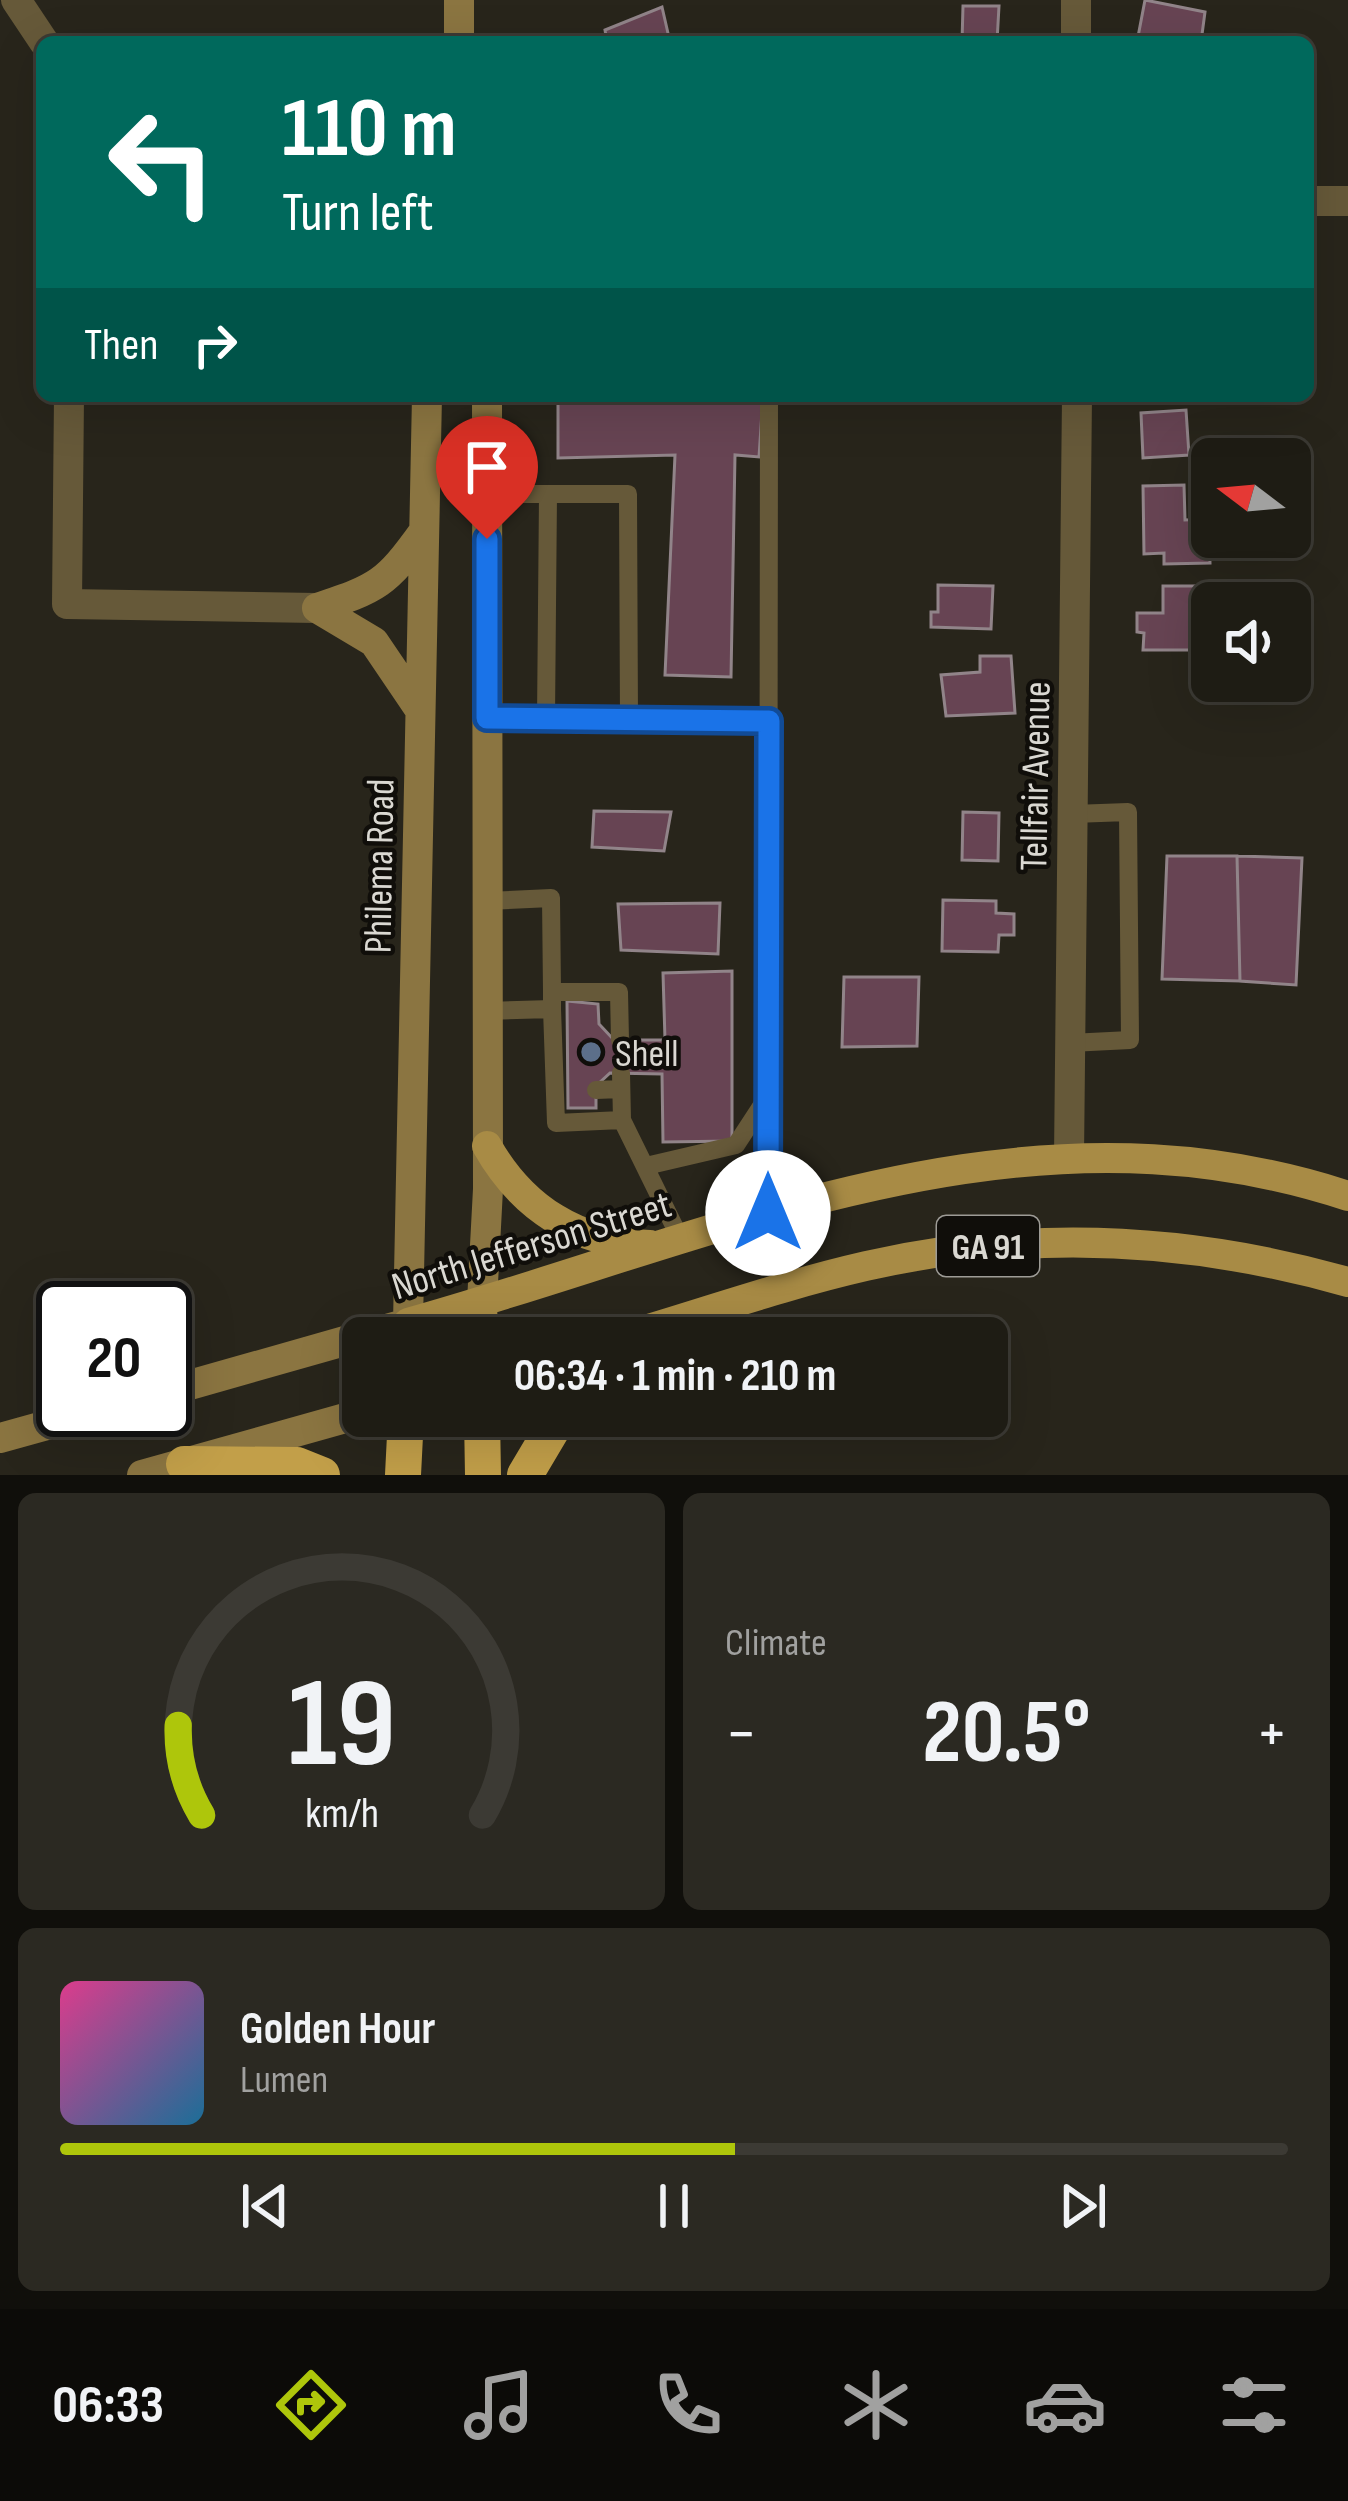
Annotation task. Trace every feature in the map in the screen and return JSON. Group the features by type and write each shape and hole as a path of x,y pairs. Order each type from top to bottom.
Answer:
{"highway":[{"path":"403,1475 405,1437"},
{"path":"482,1437 483,1475"},
{"path":"525,1475 548,1437"},
{"path":"184,1464 297,1465 322,1475"}],"main road":[{"path":"459,0 459,36"},
{"name":"Philema Road","path":"408,1317 428,402"},
{"path":"482,1317 487,1146 487,402"},
{"path":"317,608 372,590 400,564 424,531"},
{"path":"317,608 374,642 402,677 420,711"},
{"path":"487,1146 518,1191 559,1223 623,1244 674,1242"},
{"name":"North Jefferson Street","path":"442,1317 835,1192 944,1171 1070,1158 1185,1164 1286,1180 1348,1196"},
{"name":"GA 91","path":"693,1317 864,1267 1017,1243 1075,1241 1191,1248 1348,1282"},
{"name":"North Jefferson Street","path":"192,1385 342,1347"},
{"path":"142,1475 342,1418"},
{"path":"0,1438 36,1428"}],"street":[{"path":"16,0 40,36"},
{"path":"1076,0 1076,36"},
{"path":"1314,201 1348,201"},
{"path":"69,402 67,604 317,608"},
{"name":"Tellfair Avenue","path":"1070,1158 1077,402"}],"lane":[{"path":"768,1213 769,402"},
{"path":"487,494 628,494 629,721"},
{"path":"546,718 548,494"},
{"path":"487,718 769,721"},
{"path":"1070,1043 1130,1040 1128,812 1073,814"},
{"path":"487,901 551,898 561,1089 556,1123 622,1120"},
{"path":"487,1011 556,1012 619,992 620,1032 598,1024"},
{"path":"596,1090 621,1081 622,1120 646,1166 674,1242"},
{"path":"646,1166 736,1145 769,1094"}],"building":[{"path":"1145,0 1205,12 1202,36 1138,36"},
{"path":"963,6 999,6 997,36 962,36"},
{"path":"662,7 669,36 606,36 605,30"},
{"path":"558,402 763,402 759,457 735,455 731,677 665,675 675,455 558,458"},
{"path":"1186,410 1189,455 1143,458 1141,413"},
{"path":"1184,485 1185,520 1191,520 1191,558 1210,558 1210,563 1164,564 1164,553 1144,554 1143,486"},
{"path":"938,585 993,586 991,629 931,627 931,612 938,612"},
{"path":"1163,586 1191,586 1191,650 1143,650 1144,633 1137,632 1137,613 1163,613"},
{"path":"980,656 1011,656 1015,713 946,716 941,675 980,672"},
{"path":"594,811 671,812 664,851 592,847"},
{"path":"963,812 999,813 998,861 962,860"},
{"path":"1167,856 1237,856 1240,981 1162,979"},
{"path":"1237,856 1302,858 1296,985 1240,981"},
{"path":"943,900 996,901 996,913 1014,914 1014,935 999,935 998,952 942,951"},
{"path":"720,903 718,954 621,950 618,904"},
{"path":"732,971 732,1141 663,1142 662,1074 610,1073 596,1086 596,1108 568,1108 567,1001 598,1004 599,1024 614,1040 665,1040 663,973"},
{"path":"844,977 919,977 917,1046 842,1047"}],"place":[{"name":"Shell","path":"591,1052"}],"route":[{"path":"487,539 487,718 769,721 768,1213"}]}
